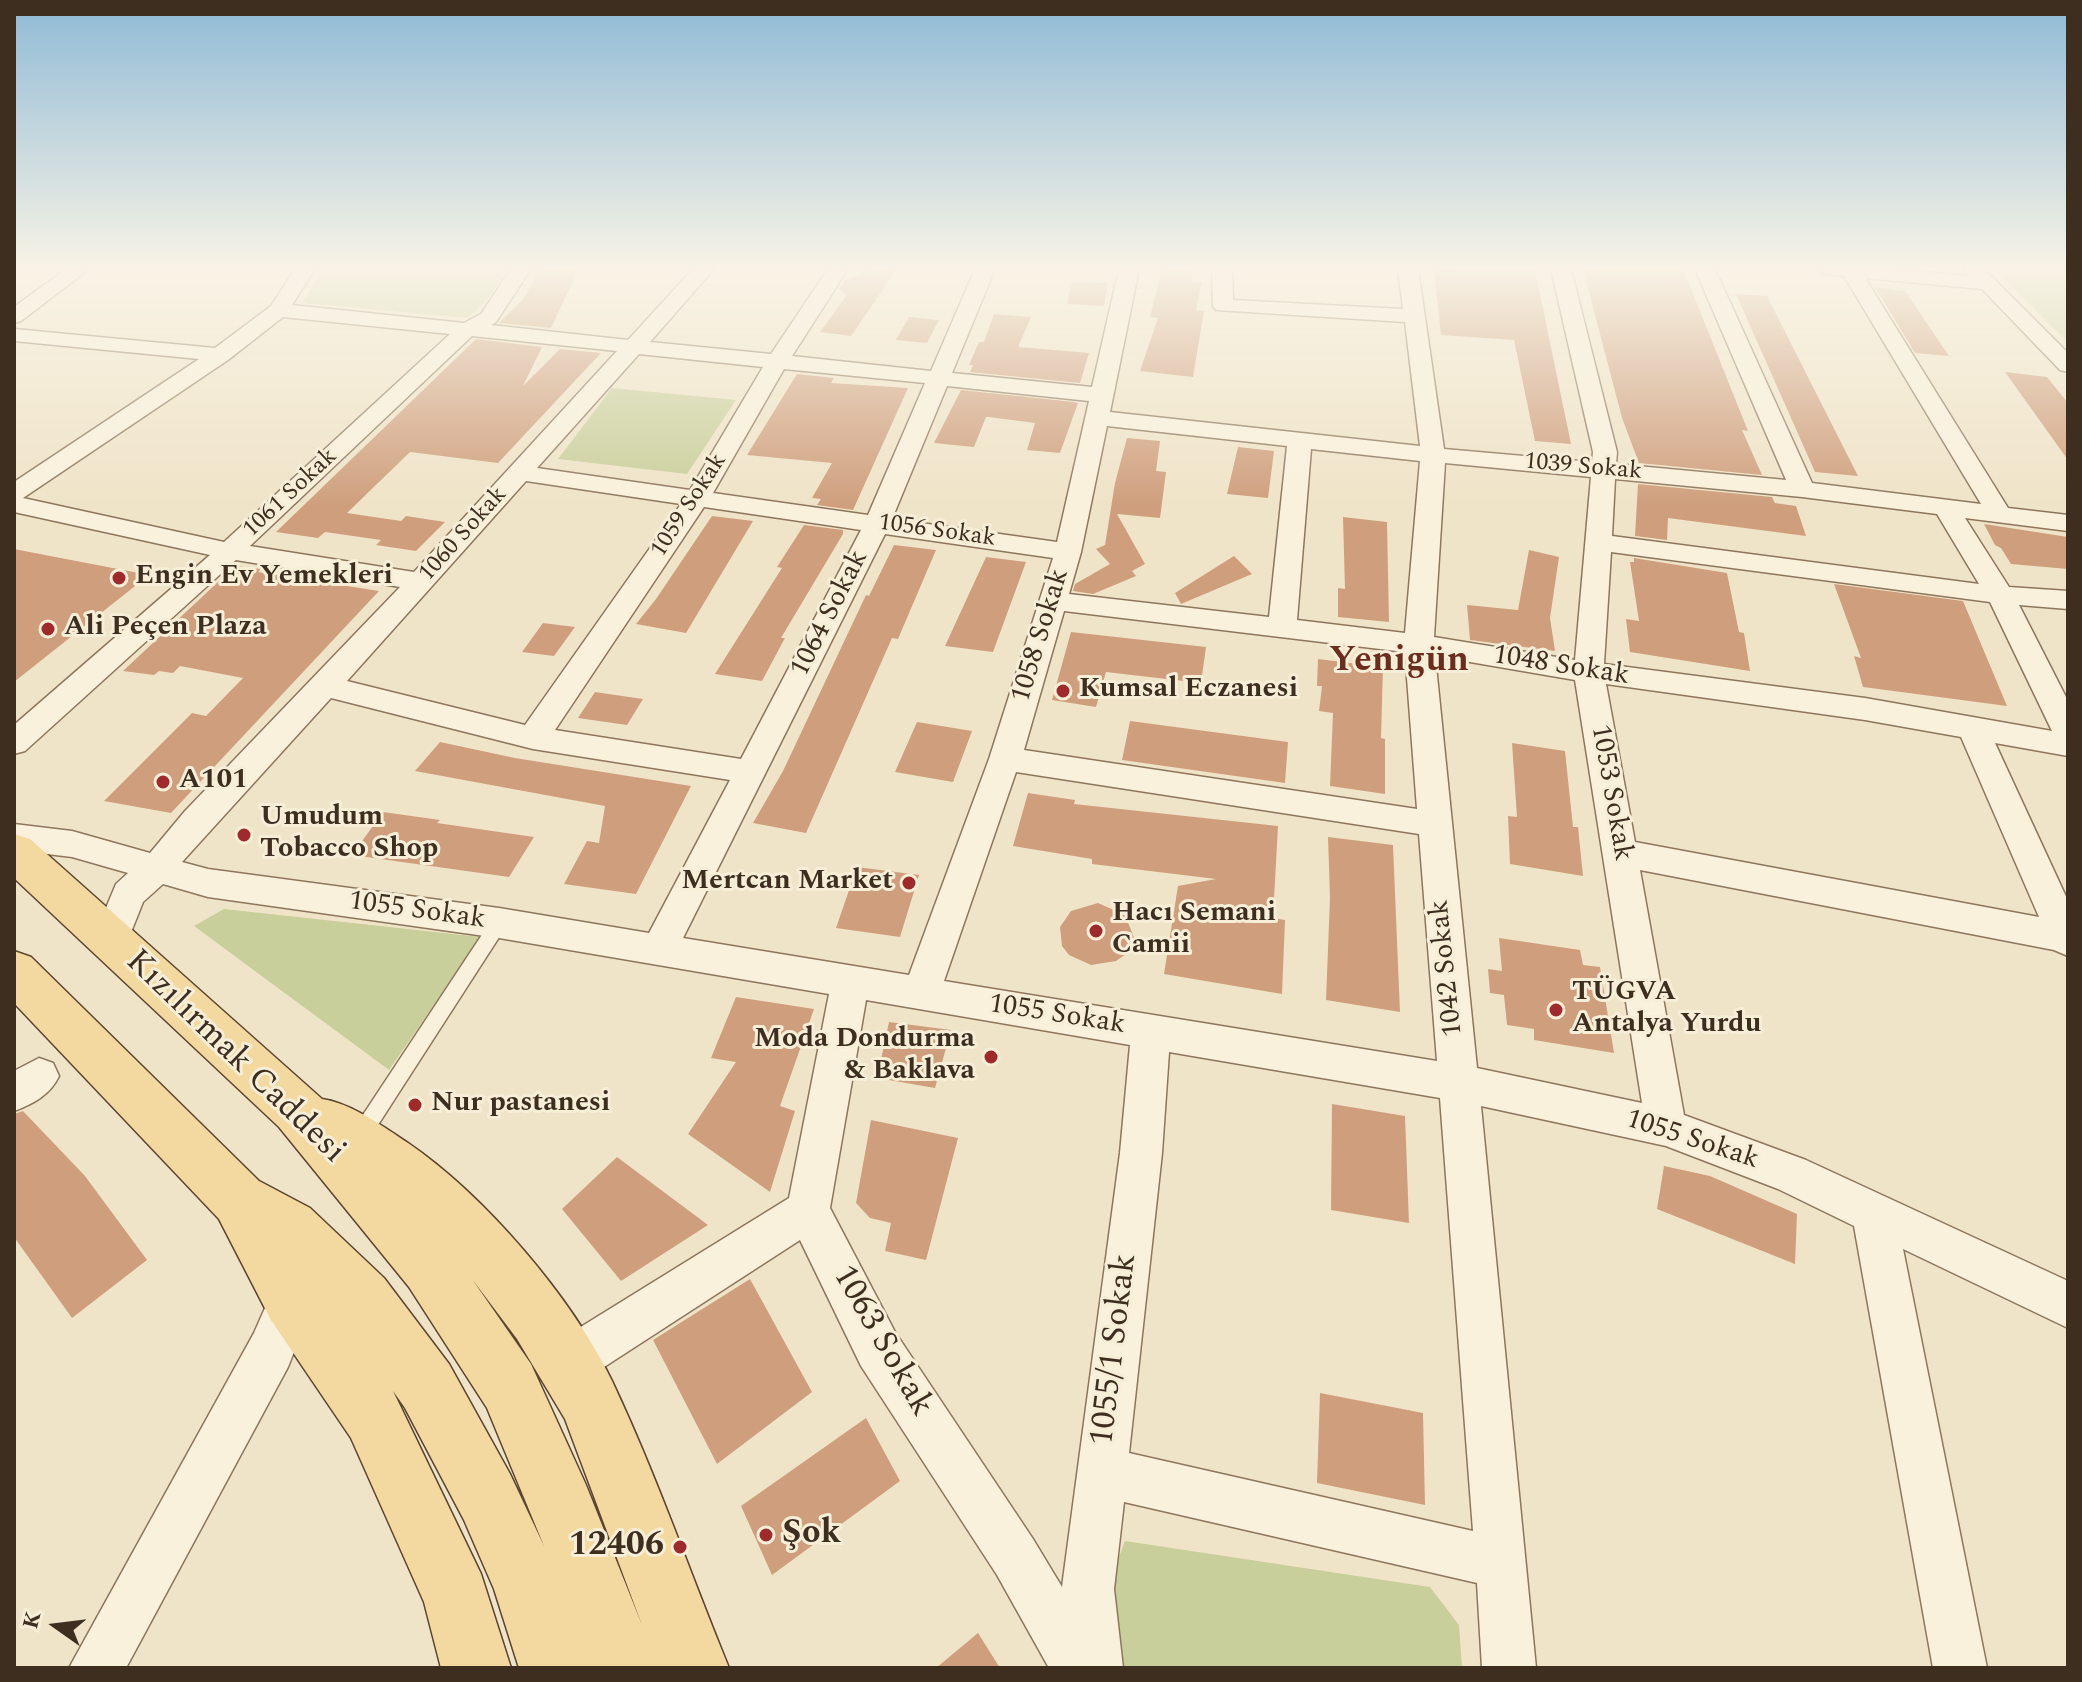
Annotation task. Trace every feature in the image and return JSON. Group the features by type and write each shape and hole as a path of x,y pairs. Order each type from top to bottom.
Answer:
{"main road":[{"name":"Kızılırmak Caddesi","path":"14,851 298,1110 429,1267 509,1386 563,1508 624,1668"},
{"path":"14,971 239,1200 292,1299 373,1416 457,1598 476,1668"},
{"path":"298,1110 358,1139 455,1214 494,1259 567,1363 589,1401 694,1668"},
{"path":"239,1200 290,1228 363,1299 427,1386 487,1497 527,1585 554,1668"}],"street":[{"path":"143,347 220,355"},
{"path":"14,493 230,347"},
{"name":"1061 Sokak","path":"14,743 230,551 448,347"},
{"name":"1039 Sokak","path":"630,347 941,377 1300,440 1802,489 2068,523"},
{"name":"1059 Sokak","path":"533,738 698,498 787,347"},
{"name":"1064 Sokak","path":"659,950 877,524 953,347"},
{"name":"1058 Sokak","path":"921,994 1005,759 1068,552 1112,347"},
{"name":"1042 Sokak","path":"1418,347 1433,455 1419,644 1460,1083 1509,1668"},
{"name":"1053 Sokak","path":"1580,347 1605,452 1589,672 1666,1127"},
{"path":"1740,347 1802,489"},
{"path":"1898,347 2000,515"},
{"name":"1060 Sokak","path":"111,939 128,894 157,868 197,820 325,686 634,348"},
{"path":"1282,628 1300,440"},
{"name":"1056 Sokak","path":"520,473 1068,552"},
{"path":"14,504 230,551 421,582"},
{"path":"1946,508 2000,595 2068,732"},
{"path":"1598,542 2000,595 2068,600"},
{"name":"1048 Sokak","path":"1053,601 1419,644 1589,672 1865,709 2068,745"},
{"path":"325,686 533,738 752,772"},
{"path":"1973,729 2067,939"},
{"path":"1005,759 1434,824"},
{"name":"1055 Sokak","path":"14,837 72,844 208,883 499,923 1460,1083 1666,1127 1791,1174 2068,1305"},
{"path":"1621,853 2067,939"},
{"path":"567,1363 808,1210 850,983"},
{"name":"1055/1 Sokak","path":"1096,1668 1088,1589 1141,1153 1151,1032"},
{"name":"1063 Sokak","path":"808,1210 878,1349 1015,1557 1079,1668"},
{"path":"1874,1215 1960,1668"},
{"path":"96,1668 271,1350 292,1299"},
{"path":"1101,1472 1502,1563"}],"lane":[{"path":"358,1139 499,923"}],"green space":[{"path":"612,388 736,400 687,474 558,459"},
{"path":"224,909 481,937 389,1070 194,926"},
{"path":"1125,1541 1430,1587 1459,1625 1462,1668 1113,1668 1108,1586"}],"building":[{"path":"467,347 542,347 523,386 560,349 601,353 498,463 410,452 347,513 401,521 406,516 445,522 416,551 376,545 381,540 325,532 318,538 276,532"},
{"path":"977,347 1089,353 1080,383 970,372 973,365 969,365"},
{"path":"1148,347 1198,347 1193,377 1140,371"},
{"path":"1516,347 1551,347 1571,444 1535,441"},
{"path":"1604,347 1714,347 1748,431 1742,430 1762,475 1639,463 1622,418"},
{"path":"1760,347 1793,347 1858,476 1815,472"},
{"path":"1912,347 1943,347 1949,356 1915,353"},
{"path":"2005,372 2047,377 2068,403 2068,460"},
{"path":"797,374 834,378 831,383 908,388 853,510 817,505 821,499 812,498 832,463 747,455"},
{"path":"961,390 1078,403 1060,453 1027,450 1035,423 989,417 986,417 974,447 934,443"},
{"path":"1127,438 1160,441 1156,471 1166,472 1160,518 1117,514 1145,564 1132,571 1136,576 1093,594 1073,591 1075,584 1110,564 1096,549 1105,545 1115,483"},
{"path":"1238,447 1274,451 1268,498 1227,494"},
{"path":"1638,484 1772,497 1775,503 1796,506 1806,536 1668,518 1667,540 1635,536"},
{"path":"712,516 753,521 686,633 636,624 656,599"},
{"path":"1343,517 1387,522 1389,622 1338,617 1338,588 1345,589"},
{"path":"1984,524 2068,537 2068,569 2011,564 2001,548 1995,545"},
{"path":"804,525 843,530 843,534 781,638 785,638 762,681 715,674 782,568 777,567"},
{"path":"894,545 936,550 898,639 892,638 806,833 753,823 783,771 866,595 869,596"},
{"name":"Ali Peçen Plaza","path":"14,549 149,575 14,682"},
{"path":"1529,550 1559,557 1550,618 1555,651 1470,640 1467,605 1518,610"},
{"path":"1234,556 1252,574 1181,604 1175,593"},
{"path":"986,557 1026,562 993,652 945,646"},
{"path":"1634,558 1727,573 1739,632 1744,633 1750,671 1630,652 1626,619 1639,621 1630,562 1634,562"},
{"path":"235,566 379,591 171,813 104,801 192,713 206,716 243,678 180,666 173,673 159,671 154,675 123,671"},
{"path":"1834,584 1963,601 2007,706 1863,687 1854,656 1861,658"},
{"path":"543,623 575,627 554,656 522,652"},
{"path":"1071,632 1206,647 1201,683 1106,672 1096,707 1052,700"},
{"path":"1318,659 1383,667 1381,738 1385,739 1385,794 1330,786 1333,713 1319,711 1322,686 1317,686"},
{"path":"595,692 643,699 627,725 578,718"},
{"path":"1130,721 1288,742 1285,783 1122,760"},
{"path":"917,722 972,731 953,782 895,772"},
{"path":"440,742 515,758 691,786 636,894 564,884 587,841 599,843 605,806 415,771"},
{"path":"1512,743 1565,751 1573,827 1578,827 1583,876 1510,864 1508,816 1517,817"},
{"path":"1028,793 1075,800 1074,804 1278,826 1273,918 1285,920 1282,994 1164,974 1178,886 1216,879 1092,864 1092,859 1013,846"},
{"path":"383,812 534,837 509,877 352,855"},
{"path":"1328,837 1393,845 1400,1012 1326,1000 1330,898"},
{"path":"857,867 919,875 900,937 836,928"},
{"name":"Hacı Semani Camii","path":"1098,903 1125,915 1135,940 1126,954 1116,961 1091,965 1069,955 1062,946 1060,927 1071,911"},
{"name":"TÜGVA Antalya Yurdu","path":"1499,938 1580,950 1583,965 1600,967 1614,1053 1534,1040 1534,1029 1507,1025 1504,995 1490,993 1488,969 1502,971"},
{"path":"736,997 814,1009 780,1106 795,1111 770,1192 688,1134 736,1062 711,1058"},
{"path":"889,1022 951,1030 935,1088 877,1078"},
{"path":"1332,1104 1405,1116 1409,1223 1331,1210"},
{"path":"23,1111 85,1176 147,1260 72,1318 14,1237 14,1114"},
{"path":"871,1120 958,1138 926,1260 885,1251 891,1223 870,1218 856,1203"},
{"path":"617,1157 708,1225 621,1281 562,1209"},
{"path":"1664,1166 1710,1176 1797,1214 1795,1264 1657,1209"},
{"path":"750,1279 812,1392 717,1464 653,1340"},
{"path":"1320,1393 1423,1413 1425,1505 1317,1483"},
{"path":"866,1418 900,1481 772,1575 741,1506"},
{"path":"978,1633 1000,1668 936,1668"}],"place":[{"name":"Engin Ev Yemekleri","path":"119,578"},
{"name":"Ali Peçen Plaza","path":"48,629"},
{"name":"Kumsal Eczanesi","path":"1063,691"},
{"name":"A101","path":"163,782"},
{"name":"Umudum Tobacco Shop","path":"244,835"},
{"name":"Mertcan Market","path":"909,883"},
{"name":"Hacı Semani Camii","path":"1096,931"},
{"name":"TÜGVA Antalya Yurdu","path":"1556,1010"},
{"name":"Moda Dondurma & Baklava","path":"991,1057"},
{"name":"Nur pastanesi","path":"415,1105"},
{"name":"Şok","path":"766,1535"},
{"name":"12406","path":"680,1547"}],"district":[{"name":"Yenigün","path":"1399,663"}]}
